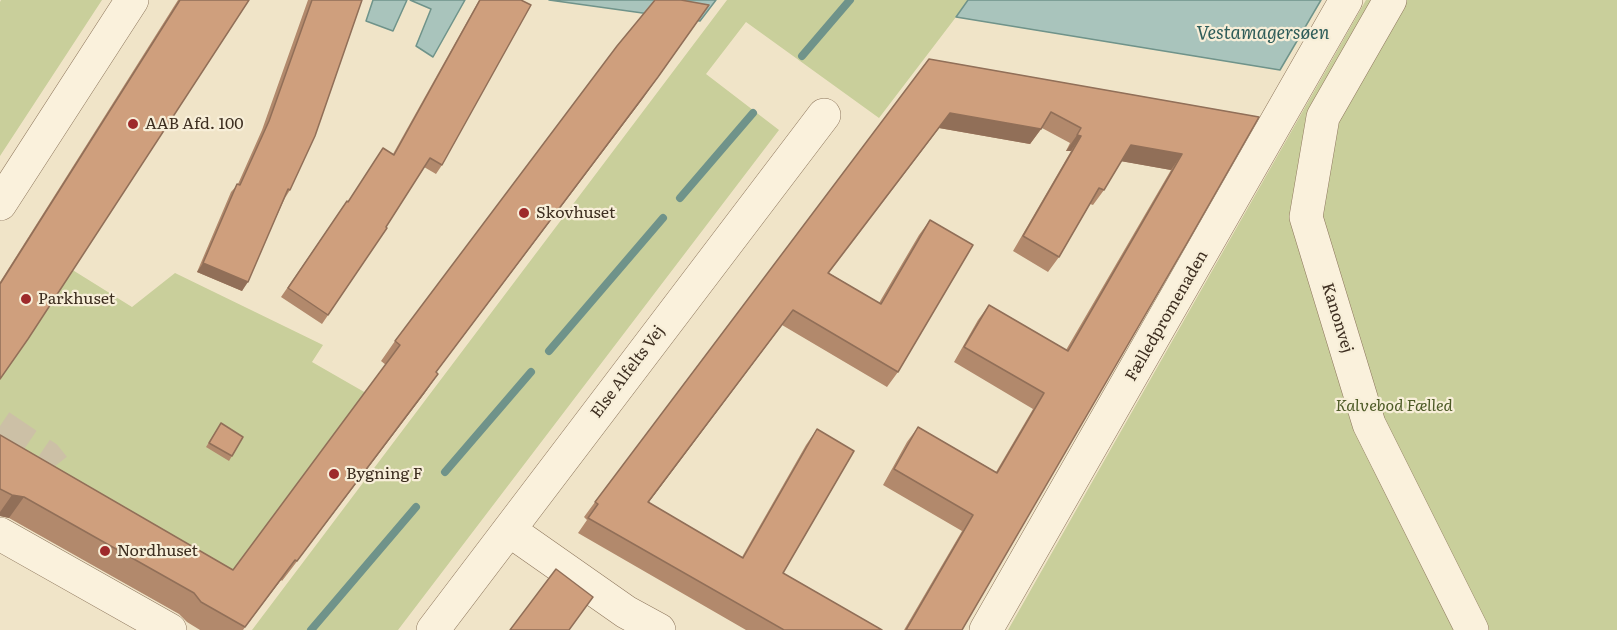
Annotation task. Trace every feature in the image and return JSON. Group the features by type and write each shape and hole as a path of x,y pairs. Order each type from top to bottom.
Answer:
{"street":[{"path":"0,204 132,0"},
{"name":"Fælledpromenaden","path":"986,630 1346,0"},
{"name":"Kanonvej","path":"1390,0 1323,117 1306,217 1369,424 1472,630"},
{"name":"Else Alfelts Vej","path":"433,630 824,115"},
{"path":"509,530 626,612 659,630"},
{"path":"0,534 170,630"}],"green space":[{"path":"1,0 102,0 0,156 0,2"},
{"path":"727,0 969,0 879,118 746,22 706,74 779,130 398,630 252,630"},
{"name":"Kalvebod Fælled","path":"1366,0 1617,0 1617,630 1008,630"},
{"path":"71,269 132,307 175,273 323,345 312,362 366,393 218,590 0,464 0,379"}],"water":[{"path":"373,0 407,0 393,31 366,21"},
{"path":"410,0 465,0 433,57 416,46 431,9"},
{"path":"549,0 716,0 700,21"},
{"name":"Vestamagersøen","path":"968,0 1321,0 1280,70 956,17"}],"building":[{"name":"AAB Afd. 100","path":"180,0 249,0 0,379 0,284"},
{"path":"312,0 362,0 315,136 290,190 288,189 248,282 203,263 237,184 240,185 269,121"},
{"path":"480,0 521,0 531,5 442,165 430,158 387,228 328,315 288,288 383,148 394,155"},
{"path":"655,0 681,0 709,5 658,77 436,372 438,374 245,627 201,602 194,593 24,497 12,495 0,489 0,435 233,570 400,345 395,341 617,46"},
{"path":"929,59 1259,117 962,630 906,630 973,515 894,469 918,427 997,473 1044,393 964,347 989,305 1068,351 1182,154 1131,145 1104,190 1099,188 1059,257 1023,236 1081,136 1077,135 1081,128 1051,112 1041,129 950,113 828,273 881,304 930,220 973,245 898,372 793,310 648,502 743,558 817,429 854,451 783,573 882,630 784,630 588,518 598,504 595,502"},
{"path":"221,423 243,437 232,456 209,443"},
{"path":"556,569 593,597 569,630 510,630"}],"waterway":[{"path":"802,56 850,0"},
{"path":"680,198 753,113"},
{"path":"549,351 663,218"},
{"path":"445,472 531,372"},
{"path":"311,630 416,507"}],"tunnel":[{"path":"0,426 46,457 54,467"}],"place":[{"name":"AAB Afd. 100","path":"133,124"},
{"name":"Skovhuset","path":"524,213"},
{"name":"Parkhuset","path":"26,299"},
{"name":"Bygning F","path":"334,474"},
{"name":"Nordhuset","path":"105,551"}]}
